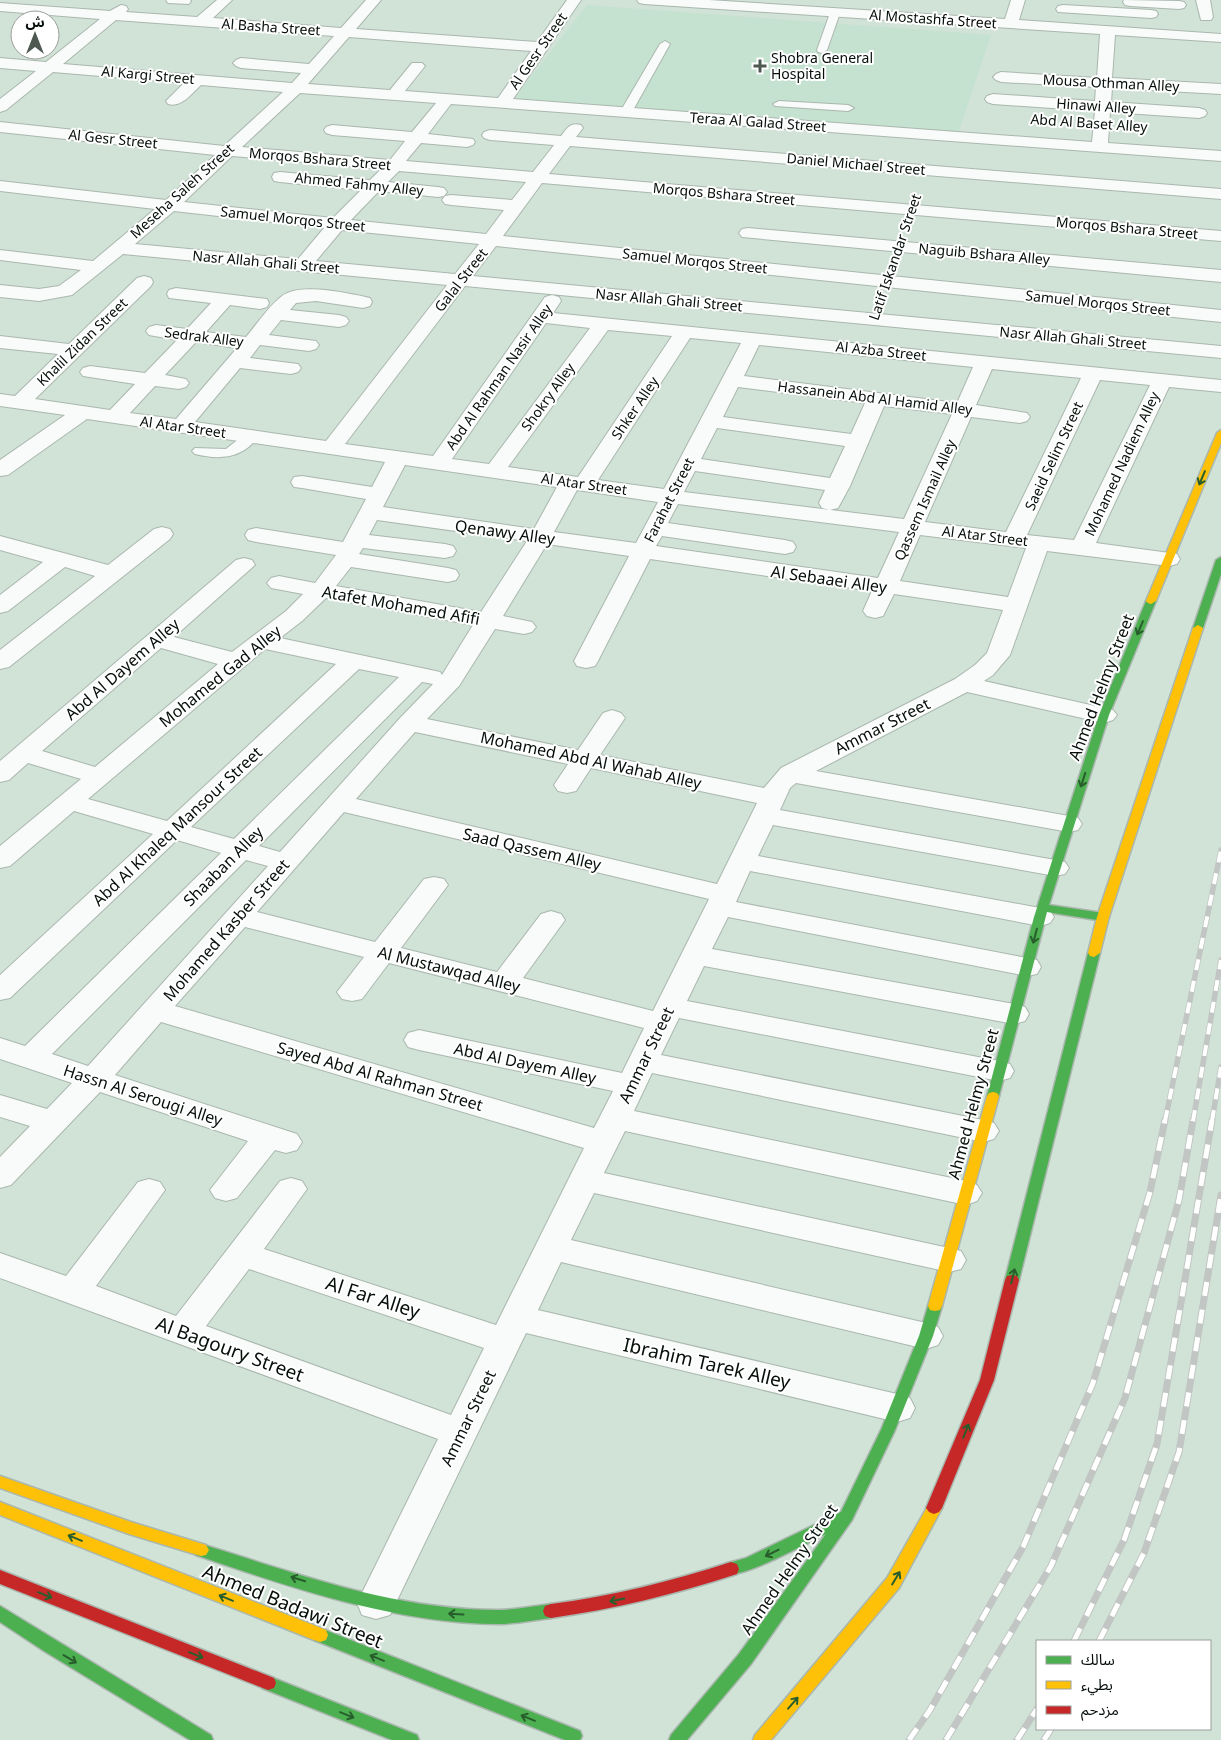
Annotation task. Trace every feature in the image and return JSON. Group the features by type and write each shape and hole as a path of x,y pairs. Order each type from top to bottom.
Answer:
{"main road":[{"name":"Ahmed Helmy Street","path":"677,1740 745,1659 847,1516 897,1408 926,1336 949,1260 1042,912 1104,715 1221,433"},
{"path":"761,1740 893,1583 934,1509 986,1380 1103,917 1221,560"},
{"path":"1042,912 1103,917"},
{"path":"0,1482 129,1528 376,1603 431,1612 498,1617 579,1608 661,1591 750,1563 847,1516"},
{"name":"Ahmed Badawi Street","path":"0,1508 574,1736"},
{"path":"0,1577 411,1740"},
{"path":"0,1613 29,1633 174,1719 205,1740"}],"street":[{"path":"0,107 132,0"},
{"path":"173,0 184,1"},
{"path":"200,22 225,0"},
{"name":"Meseha Saleh Street","path":"0,291 39,295 65,291 97,267 170,205 296,88 374,0"},
{"name":"Al Gesr Street","path":"502,103 574,0"},
{"name":"Al Mostashfa Street","path":"644,0 828,8 886,16 1011,24 1110,12 1221,38"},
{"path":"886,16 891,0"},
{"path":"1011,24 1018,0"},
{"path":"1100,147 1104,82 1100,65 1110,12 1101,0"},
{"path":"1203,0 1206,17"},
{"path":"1110,12 1179,5"},
{"name":"Al Basha Street","path":"0,7 541,47"},
{"path":"1063,9 1151,14"},
{"name":"Al Kargi Street","path":"0,63 296,88"},
{"path":"241,63 312,69"},
{"path":"1100,65 1125,66"},
{"path":"394,95 417,66"},
{"name":"Mousa Othman Alley","path":"1002,77 1221,89"},
{"path":"174,101 196,80"},
{"name":"Teraa Al Galad Street","path":"296,88 626,112 786,156 936,136 1221,156"},
{"path":"302,266 337,224 394,166 447,99"},
{"name":"Hinawi Alley","path":"993,99 1198,112"},
{"name":"Galal Street","path":"330,448 492,240 589,109"},
{"name":"Abd Al Baset Alley","path":"1082,123 1121,125"},
{"name":"Al Gesr Street","path":"0,127 227,151"},
{"path":"332,130 467,142"},
{"name":"Daniel Michael Street","path":"490,135 786,156 918,190 1110,206 1221,194"},
{"name":"Latif Iskandar Street","path":"863,349 936,136"},
{"name":"Saeid Selim Street","path":"1014,539 1088,372 1089,340 1104,265 1110,206 1121,149"},
{"name":"Morqos Bshara Street","path":"227,151 538,178 786,156 918,190 1110,206 1221,236"},
{"name":"Shker Alley","path":"488,621 540,538 577,484 692,332 722,285 786,156"},
{"name":"Ahmed Fahmy Alley","path":"280,177 374,186 516,206"},
{"name":"Samuel Morqos Street","path":"0,186 492,240 722,285 880,300 1096,303 1221,316"},
{"name":"Naguib Bshara Alley","path":"748,233 1221,276"},
{"name":"Nasr Allah Ghali Street","path":"118,248 560,290 722,285 880,300 1089,340 1221,352"},
{"path":"0,255 97,267"},
{"name":"Khalil Zidan Street","path":"9,401 74,350 144,282"},
{"name":"Abd Al Rahman Nasir Alley","path":"438,464 560,290"},
{"path":"176,294 225,300 339,322"},
{"path":"180,427 253,341 268,309 299,296 363,302"},
{"path":"115,417 225,300"},
{"name":"Al Azba Street","path":"541,316 1221,386"},
{"path":"0,341 18,323"},
{"name":"Shokry Alley","path":"494,472 602,323"},
{"name":"Sedrak Alley","path":"156,331 191,336 309,345"},
{"name":"Farahat Street","path":"586,661 753,338"},
{"path":"0,341 74,350"},
{"path":"235,362 291,368"},
{"name":"Qassem Ismail Alley","path":"875,611 914,527 985,362"},
{"path":"90,372 180,383"},
{"name":"Hassanein Abd Al Hamid Alley","path":"731,380 1020,416"},
{"name":"Mohamed Nadiem Alley","path":"1082,548 1162,380"},
{"path":"824,516 877,399"},
{"name":"Al Atar Street","path":"9,401 670,497 1169,558"},
{"path":"0,470 84,412"},
{"path":"710,421 858,441"},
{"name":"Mohamed Gad Alley","path":"0,860 260,641 294,616 321,590 350,550 398,458"},
{"path":"688,464 839,486"},
{"name":"Qenawy Alley","path":"302,482 373,504 540,538 642,552"},
{"path":"655,528 785,547"},
{"path":"0,662 162,534"},
{"path":"256,535 350,550 448,575"},
{"name":"Ammar Street","path":"376,1603 722,900 776,795 964,684 984,670 998,655 1039,542"},
{"path":"0,543 112,573"},
{"path":"350,550 445,551"},
{"name":"Al Sebaaei Alley","path":"642,552 1017,605"},
{"path":"0,606 61,560"},
{"name":"Abd Al Dayem Alley","path":"0,774 244,565"},
{"name":"Atafet Mohamed Afifi","path":"279,583 524,627"},
{"name":"Mohamed Kasber Street","path":"0,1177 13,1147 53,1122 94,1079 409,723 450,681 488,621"},
{"path":"157,640 236,661"},
{"path":"260,641 450,681"},
{"name":"Abd Al Khaleq Mansour Street","path":"0,991 174,831 354,661"},
{"name":"Shaaban Alley","path":"31,1058 416,674"},
{"path":"964,684 1104,715"},
{"path":"566,785 612,718"},
{"name":"Mohamed Abd Al Wahab Alley","path":"409,723 584,759 776,795"},
{"path":"23,754 100,776"},
{"path":"776,795 1069,824"},
{"path":"776,795 1055,868"},
{"path":"70,802 285,862"},
{"name":"Saad Qassem Alley","path":"338,803 722,900 1027,967"},
{"path":"742,861 1042,912"},
{"path":"352,992 434,885"},
{"name":"Al Mustawqad Alley","path":"237,916 504,983 666,1015 999,1071"},
{"path":"504,983 551,920"},
{"path":"695,955 1014,1014"},
{"name":"Sayed Abd Al Rahman Street","path":"156,1010 610,1130 966,1193"},
{"name":"Abd Al Dayem Alley","path":"419,1040 637,1073 983,1131"},
{"name":"Hassn Al Serougi Alley","path":"0,1048 278,1139 226,1190"},
{"path":"0,1106 53,1122"},
{"path":"585,1180 949,1260"},
{"path":"183,1332 291,1189"},
{"path":"73,1292 149,1190"},
{"path":"552,1248 926,1336"},
{"name":"Al Far Alley","path":"242,1254 511,1329"},
{"name":"Al Bagoury Street","path":"0,1265 461,1433"},
{"name":"Ibrahim Tarek Alley","path":"511,1329 897,1408"}],"lane":[{"path":"822,50 828,8"},
{"path":"626,112 665,44"},
{"path":"779,104 848,108"},
{"path":"786,156 814,106"},
{"path":"200,451 233,453 250,437"}],"shaded area":[{"name":"Shobra General Hospital","path":"587,5 991,35 958,134 514,98"}],"railway":[{"path":"1165,1121 1221,850"},
{"path":"1193,1121 1221,960"},
{"path":"1212,1121 1221,1067"},
{"path":"909,1740 930,1710 1023,1547 1093,1383 1150,1192 1165,1120"},
{"path":"946,1740 1051,1566 1125,1398 1179,1200 1193,1120"},
{"path":"1074,1640 1124,1540 1157,1444 1212,1120"},
{"path":"1100,1640 1144,1553 1179,1452 1221,1195"},
{"path":"1017,1740 1036,1711"},
{"path":"1044,1740 1050,1730"}],"traffic: fast":[{"path":"1198,628 1221,560"},
{"path":"993,1096 1040,917 1104,715 1151,601"},
{"path":"1043,908 1103,917"},
{"path":"1012,1280 1094,953"},
{"path":"677,1740 745,1659 847,1516 888,1430 926,1336 935,1306"},
{"path":"731,1569 750,1563 846,1517"},
{"path":"201,1550 347,1595 422,1611 460,1616 498,1617 551,1611"},
{"path":"0,1613 50,1646 205,1740"},
{"path":"320,1635 574,1736"},
{"path":"268,1683 411,1740"}],"traffic: slow":[{"path":"1151,601 1221,433"},
{"path":"1094,953 1103,917 1198,628"},
{"path":"935,1306 993,1096"},
{"path":"0,1482 129,1528 201,1550"},
{"path":"0,1508 320,1635"},
{"path":"761,1740 893,1583 934,1508"}],"traffic: jam":[{"path":"934,1508 987,1380 1012,1280"},
{"path":"551,1611 642,1595 731,1569"},
{"path":"0,1577 268,1683"}],"place":[{"name":"Shobra General Hospital","path":"760,66"}]}
